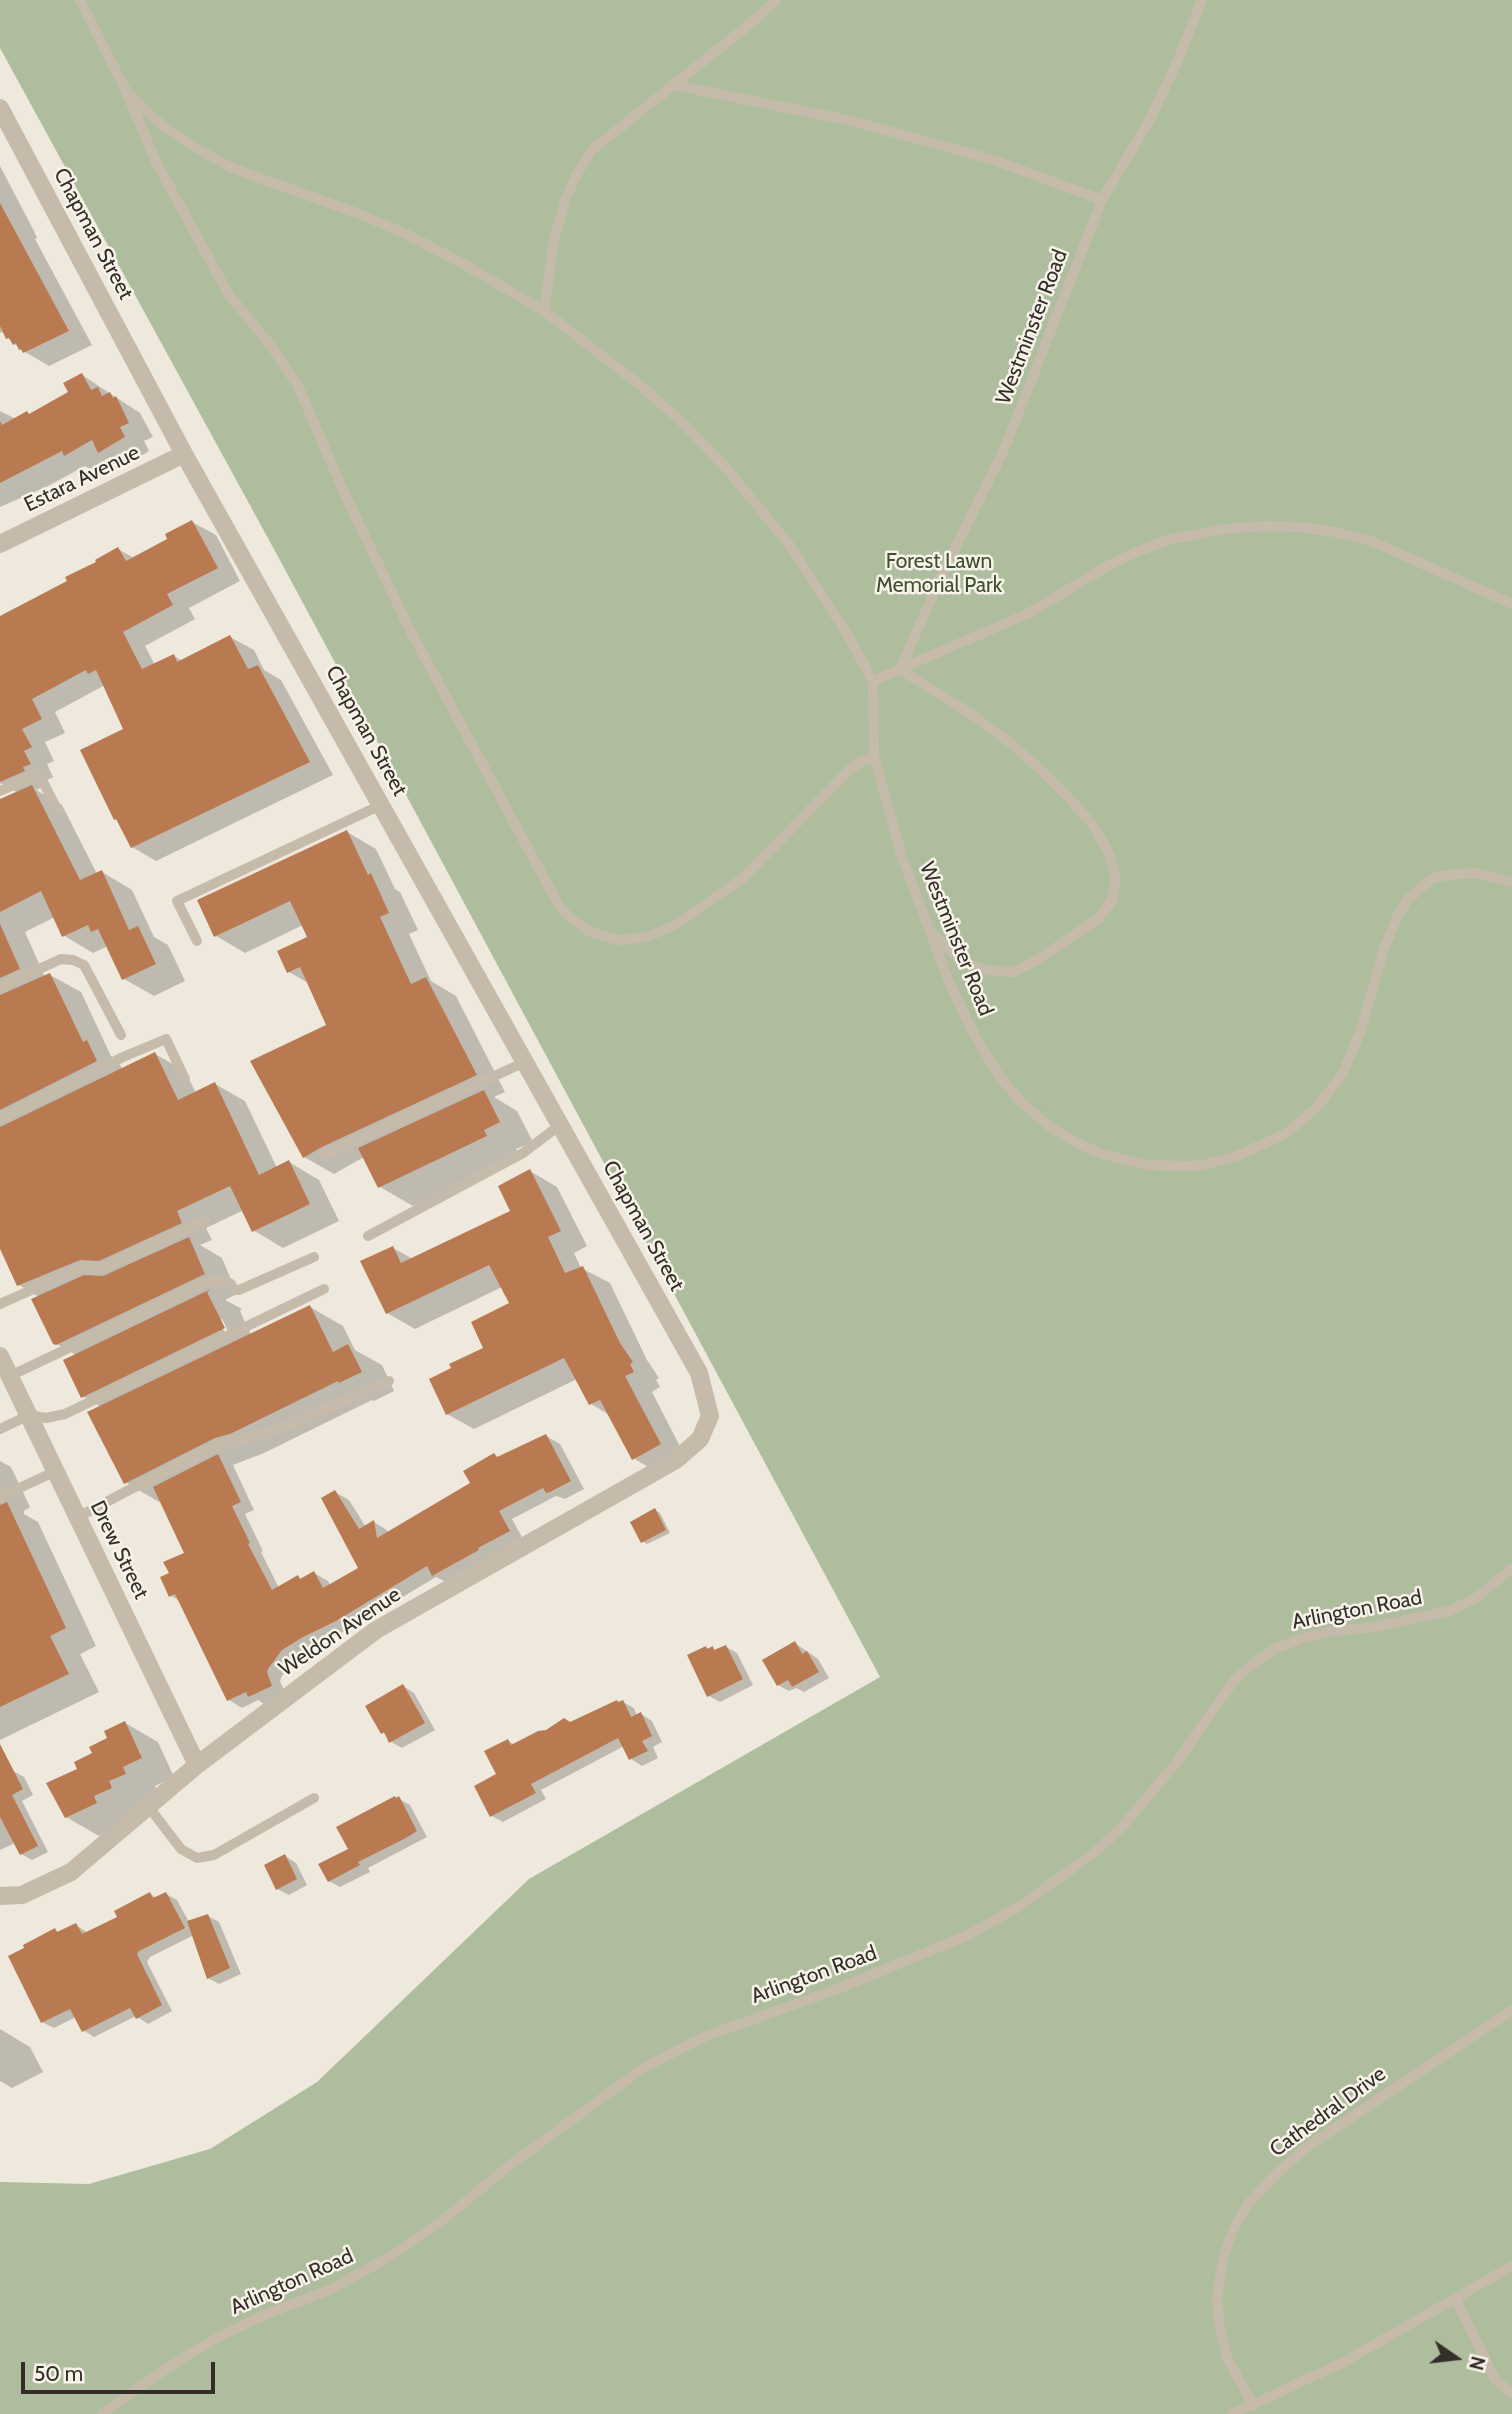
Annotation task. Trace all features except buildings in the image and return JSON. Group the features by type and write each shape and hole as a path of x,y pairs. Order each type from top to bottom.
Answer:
{"street":[{"name":"Chapman Street","path":"0,108 5,130 184,454 699,1373"},
{"name":"Estara Avenue","path":"0,544 184,454"},
{"name":"Drew Street","path":"0,1356 197,1765"},
{"name":"Weldon Avenue","path":"0,1896 22,1895 71,1872 197,1765 376,1630 676,1460 700,1439 710,1416 699,1373"}],"lane":[{"path":"80,0 125,89 156,162 229,295 272,347 298,386 346,497 416,643 557,902 568,915 590,932 619,940 646,937 675,925 742,879 852,767 874,756"},
{"path":"544,311 554,240 566,198 592,150 776,0"},
{"name":"Westminster Road","path":"900,669 943,573 1006,445 1102,200 1153,112 1175,67 1202,0"},
{"path":"674,85 852,121 912,137 994,160 1102,200"},
{"path":"125,89 163,126 232,168 357,213 404,233 460,262 544,311 640,385 683,423 727,469 788,543 846,632 873,681 1029,613 1111,564 1139,551 1167,540 1224,529 1299,527 1371,541 1512,604"},
{"path":"900,669 981,722 1039,768 1091,824 1109,853 1116,879 1112,900 1098,919 1039,959 1014,972 985,970 971,965 931,933"},
{"name":"Westminster Road","path":"873,681 874,756 902,857 951,987 976,1038 1000,1077 1022,1103 1048,1126 1102,1154 1127,1161 1169,1167 1204,1165 1254,1150 1287,1133 1304,1120 1343,1073 1361,1030 1384,949 1397,916 1408,899 1419,887 1433,878 1461,873 1512,882"},
{"path":"0,791 36,775 42,780 57,809"},
{"path":"197,941 177,901 381,805"},
{"path":"0,987 61,959 73,960 84,965 121,1035"},
{"path":"0,1119 110,1063 166,1040 185,1079"},
{"path":"325,1154 525,1062"},
{"path":"368,1236 523,1153 560,1125"},
{"path":"0,1304 83,1267 100,1269 205,1221"},
{"path":"10,1376 207,1282 224,1280 239,1290 314,1257"},
{"path":"0,1429 29,1415 46,1418 65,1414 324,1289"},
{"path":"78,1517 219,1446 274,1431 389,1381"},
{"path":"0,1497 55,1471"},
{"name":"Arlington Road","path":"102,2414 167,2368 213,2340 262,2316 334,2288 392,2255 443,2220 520,2157 643,2068 706,2036 832,1991 964,1937 1017,1908 1094,1853 1122,1827 1177,1762 1235,1679 1276,1648 1333,1630 1375,1627 1450,1611 1476,1598 1512,1568"},
{"path":"148,1806 181,1849 197,1858 214,1855 314,1798"},
{"name":"Cathedral Drive","path":"1253,2405 1227,2358 1219,2323 1217,2297 1224,2255 1234,2228 1248,2204 1308,2146 1512,2010"},
{"path":"1232,2414 1344,2362 1512,2266"},
{"path":"1455,2298 1495,2379 1512,2394"}],"green space":[{"name":"Forest Lawn Memorial Park","path":"0,0 1512,0 1512,2414 0,2414 0,2182 89,2184 210,2149 317,2082 529,1879 880,1677 275,551 0,48"}]}
